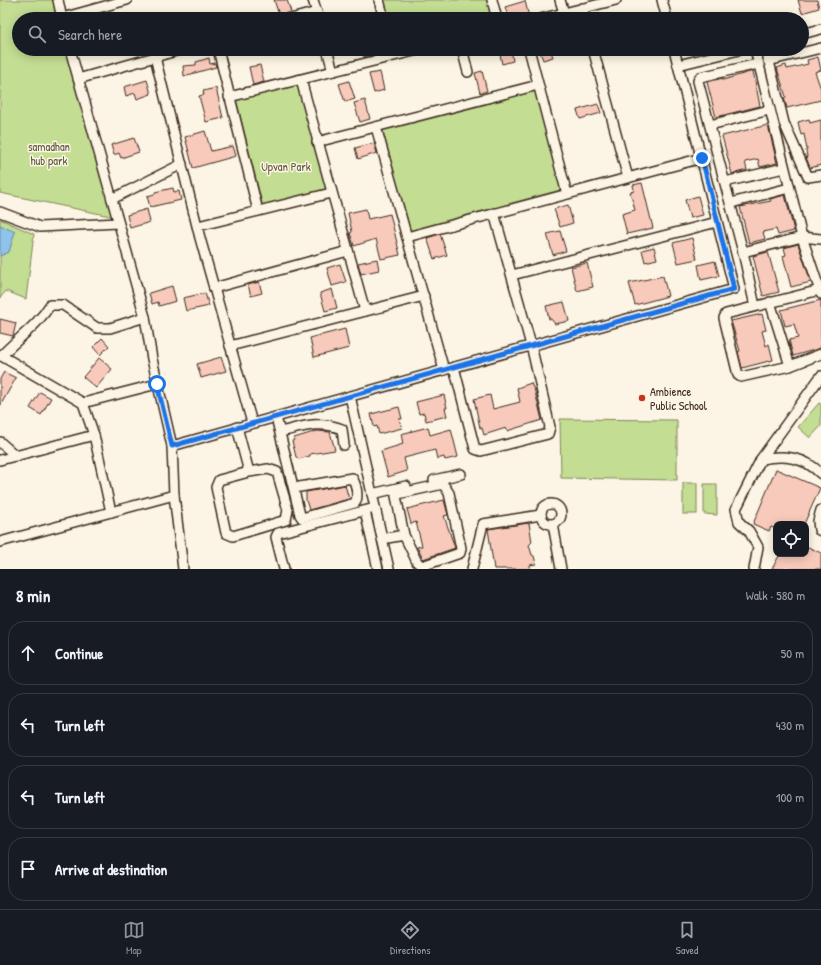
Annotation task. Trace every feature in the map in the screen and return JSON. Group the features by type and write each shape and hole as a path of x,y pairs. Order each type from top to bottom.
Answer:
{"street":[{"path":"58,0 61,12"},
{"path":"84,12 127,0"},
{"path":"313,0 317,12"},
{"path":"379,0 382,12"},
{"path":"492,0 495,12"},
{"path":"560,0 564,12"},
{"path":"568,12 616,0"},
{"path":"662,0 665,12"},
{"path":"582,8 583,12"},
{"path":"809,32 821,29"},
{"path":"809,51 821,48"},
{"path":"72,56 145,317 157,384 172,446 174,495 184,569"},
{"path":"78,78 159,56"},
{"path":"220,56 258,211"},
{"path":"329,56 333,71"},
{"path":"230,98 333,71 383,56"},
{"path":"464,56 468,72"},
{"path":"531,56 567,194"},
{"path":"595,56 628,178"},
{"path":"172,446 734,289 676,56"},
{"path":"678,65 715,56"},
{"path":"756,56 802,237 820,292 770,302 724,315 736,373 741,377 790,366 821,354"},
{"path":"767,56 784,123 808,177 821,176"},
{"path":"768,61 788,56"},
{"path":"155,57 200,238 252,423"},
{"path":"755,306 730,200 698,79 758,64"},
{"path":"300,80 365,311"},
{"path":"317,142 538,85"},
{"path":"710,125 769,110"},
{"path":"376,127 444,370"},
{"path":"407,237 702,158"},
{"path":"112,199 182,164"},
{"path":"725,182 784,168"},
{"path":"712,200 730,200 789,188"},
{"path":"198,226 331,193"},
{"path":"0,212 40,227 118,223"},
{"path":"454,367 475,449 481,451 548,434 550,427 531,345 494,213"},
{"path":"512,275 717,222"},
{"path":"743,252 802,237 821,239"},
{"path":"214,288 348,251"},
{"path":"230,346 424,296"},
{"path":"770,302 790,366"},
{"path":"110,512 94,435 82,403 1,356 13,343 39,322 50,305 63,305 97,328 110,328 145,317"},
{"path":"754,569 758,547 748,531 739,522 736,509 761,459 821,376"},
{"path":"82,403 157,384"},
{"path":"350,396 389,569"},
{"path":"276,417 294,488 302,518 355,503 357,498 354,481 352,478 294,488"},
{"path":"280,432 318,424 332,424 342,429 344,445"},
{"path":"237,427 249,472"},
{"path":"0,460 94,435"},
{"path":"0,442 16,456"},
{"path":"761,459 778,456 798,458 821,474"},
{"path":"268,469 277,472 288,514 286,520 233,536 226,533 216,487 219,480 249,472 268,469"},
{"path":"372,494 461,474"},
{"path":"443,484 445,485 449,492 461,548 460,553 422,566 417,562 404,535 396,496 407,491 443,484"},
{"path":"0,542 174,495"},
{"path":"551,504 558,506 562,515 559,521 553,524 544,521 541,515 545,506 551,504"},
{"path":"284,569 276,537 278,533 375,508"},
{"path":"821,510 818,521 819,530 821,531"},
{"path":"365,511 378,569"},
{"path":"472,569 483,524 541,515"},
{"path":"553,524 561,569"},
{"path":"382,539 404,535"}],"green space":[{"name":"samadhan hub park","path":"0,0 60,0 63,12 12,12 12,56 74,56 115,217 0,193"},
{"path":"382,0 489,0 492,12 385,12"},
{"name":"Upvan Park","path":"297,84 327,191 263,207 236,99"},
{"path":"536,89 563,192 411,233 382,128"},
{"path":"0,219 34,234 26,299 6,291 0,298"},
{"path":"819,403 821,404 821,426 810,438 798,427"},
{"name":"Ambience Public School","path":"560,419 677,420 677,480 561,478"},
{"path":"683,483 697,483 697,514 683,514"},
{"path":"704,484 717,484 717,515 704,514"}],"water":[{"path":"0,225 15,232 9,252 0,256"}],"building":[{"path":"274,0 287,0 291,12 278,12"},
{"path":"798,0 817,0 819,8 802,12"},
{"path":"525,1 528,12 507,12 505,7"},
{"path":"500,56 512,56 513,61 502,64"},
{"path":"542,56 553,57 543,60"},
{"path":"818,57 821,70 815,72 821,89 821,100 787,108 784,98 786,97 777,68 786,65 787,69 808,64 807,60"},
{"path":"209,58 210,64 215,63 216,67 184,76 183,66 196,65 196,62"},
{"path":"260,65 264,82 253,85 249,67"},
{"path":"482,71 487,91 480,93 475,73"},
{"path":"753,71 760,106 716,117 707,82 723,78 723,80"},
{"path":"380,72 384,90 374,93 369,74"},
{"path":"147,80 151,94 137,99 135,93 126,96 124,87"},
{"path":"349,81 355,99 345,102 339,84"},
{"path":"216,88 223,118 206,122 199,96 204,95 203,91"},
{"path":"365,100 370,119 360,122 354,103"},
{"path":"598,104 601,113 580,119 577,110"},
{"path":"809,119 810,123 821,120 821,165 810,168 806,157 807,150 804,134 801,135 798,122"},
{"path":"768,125 777,163 760,167 758,159 745,162 747,170 732,174 722,136"},
{"path":"205,131 211,151 233,146 236,156 193,168 185,137"},
{"path":"134,138 139,152 121,158 119,153 114,155 111,145"},
{"path":"374,143 377,153 358,159 355,148"},
{"path":"642,183 653,228 627,234 622,214 635,210 630,192 634,191 633,185"},
{"path":"173,188 174,192 179,191 181,200 150,207 147,196 155,194 155,192"},
{"path":"785,195 794,231 778,235 776,229 763,232 765,239 749,243 740,207 771,201 770,199"},
{"path":"698,196 703,215 690,218 685,200"},
{"path":"568,205 573,223 560,227 554,209"},
{"path":"147,209 150,222 130,228 127,215"},
{"path":"366,209 368,219 390,214 400,255 381,259 376,239 354,246 350,233 352,232 348,213"},
{"path":"560,231 566,251 553,255 547,234"},
{"path":"440,234 447,255 434,259 427,238"},
{"path":"692,238 697,259 678,263 673,243"},
{"path":"798,244 811,282 791,287 783,256 786,255 784,248"},
{"path":"654,247 657,259 645,262 642,250"},
{"path":"768,252 779,292 763,296 753,256"},
{"path":"377,259 379,270 361,274 358,263"},
{"path":"715,261 719,276 701,280 698,265"},
{"path":"587,263 593,287 577,291 571,267"},
{"path":"340,264 346,282 332,286 327,268"},
{"path":"663,276 668,296 635,305 629,283"},
{"path":"259,282 262,293 251,296 248,285"},
{"path":"172,286 176,301 159,306 158,302 152,304 149,293"},
{"path":"332,289 337,308 325,311 320,293"},
{"path":"205,293 209,306 186,311 183,298"},
{"path":"821,300 821,348 793,356 789,340 798,338 794,324 785,326 781,310"},
{"path":"564,302 569,321 555,324 551,319 549,319 546,306"},
{"path":"762,314 766,330 762,331 766,346 769,344 773,360 742,368 738,352 740,351 731,321"},
{"path":"0,319 16,323 13,336 0,333"},
{"path":"345,329 349,348 314,357 310,338"},
{"path":"102,338 109,346 100,355 93,347"},
{"path":"221,357 226,371 201,378 197,364"},
{"path":"99,358 112,369 96,388 83,377"},
{"path":"4,372 16,378 0,406 0,379"},
{"path":"531,383 534,388 542,420 507,431 506,428 484,435 482,428 480,428 474,399 490,395 493,409 520,402 517,388"},
{"path":"40,392 51,398 41,415 30,408"},
{"path":"444,395 447,416 426,421 424,413 419,414 416,402"},
{"path":"399,407 402,419 399,419 402,428 379,434 377,426 374,427 371,414"},
{"path":"428,427 430,435 451,429 458,457 445,460 444,457 437,459 435,450 404,458 407,471 388,477 381,451 403,444 401,434"},
{"path":"317,431 330,432 335,450 310,454 310,456 299,459 296,457 292,441 294,438"},
{"path":"776,469 820,488 805,521 773,521 773,528 771,527 769,531 753,524"},
{"path":"345,485 349,499 309,510 306,500 306,492"},
{"path":"444,500 448,515 444,516 455,548 423,559 417,547 422,546 416,522 411,524 407,509"},
{"path":"529,523 532,542 529,545 536,564 530,565 530,569 494,569 488,529"},
{"path":"809,547 821,553 821,569 772,569 778,557 809,557"}],"place":[{"name":"Ambience Public School","path":"642,398"}],"route":[{"path":"157,384 172,446 734,289 702,158"}]}
